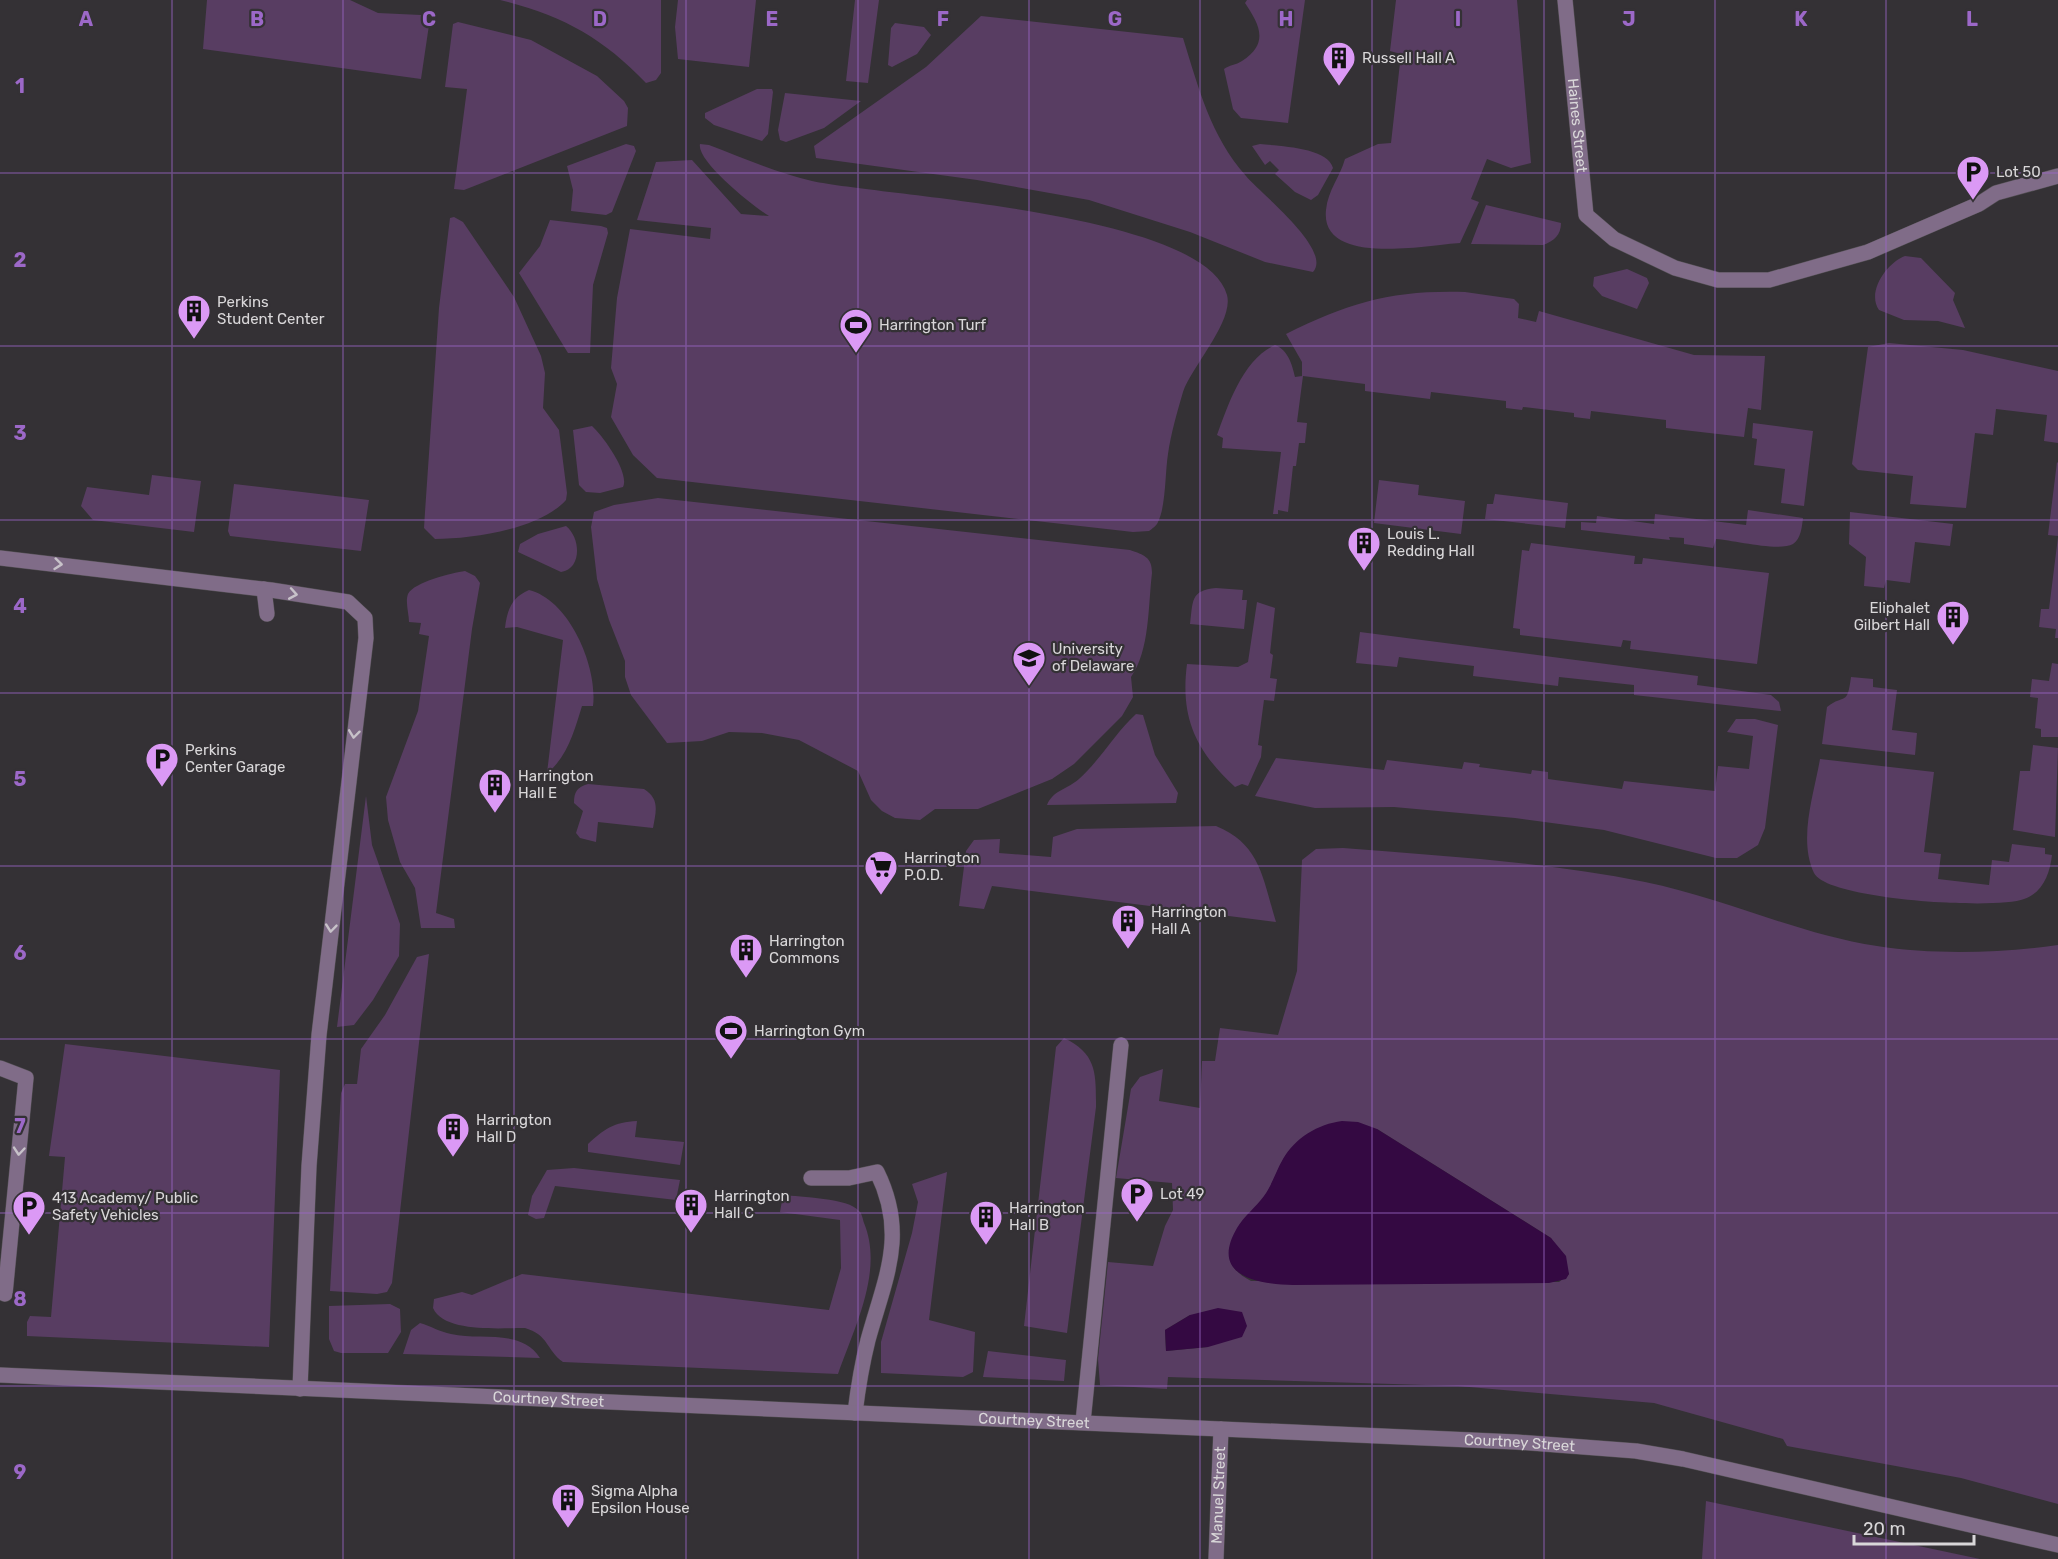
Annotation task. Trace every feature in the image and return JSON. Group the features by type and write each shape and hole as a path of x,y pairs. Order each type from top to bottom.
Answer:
{"street":[{"name":"Haines Street","path":"1565,0 1586,215 1614,239 1675,268 1718,280 1769,280 1868,252 1979,204 1996,193 2058,176"},
{"path":"0,558 264,589 348,602 365,618 319,1035 309,1166 300,1389"},
{"path":"264,589 267,614"},
{"path":"1083,1422 1121,1045"},
{"path":"0,1068 26,1078 5,1294 0,1292"},
{"path":"811,1178 849,1178 877,1172 893,1214 891,1262 861,1366 855,1413"},
{"name":"Courtney Street","path":"0,1375 1516,1442 1636,1451 1850,1496 2058,1545"},
{"name":"Manuel Street","path":"1216,1559 1221,1429"}],"shaded area":[{"path":"207,0 350,0 378,13 421,15 427,19 429,25 421,79 203,49"},
{"path":"500,0 661,0 661,73 656,80 646,83 597,40 542,13"},
{"path":"678,0 756,0 749,67 678,59 675,27"},
{"path":"855,0 879,0 868,83 846,81"},
{"path":"1247,0 1305,0 1288,123 1241,118 1233,109 1224,69 1251,54 1259,40 1258,26 1245,3"},
{"path":"1396,0 1517,0 1531,163 1511,168 1487,159 1471,199 1479,202 1460,243 1378,249 1357,246 1340,239 1329,228 1327,203 1345,159 1378,144 1391,143 1401,54 1390,51"},
{"path":"981,16 1183,38 1214,128 1246,176 1304,236 1313,250 1316,262 1313,272 1265,262 1190,232 1089,200 977,180 816,158 814,146 926,67"},
{"path":"458,22 531,40 597,76 624,101 628,108 627,126 464,190 454,189 467,89 445,87 453,24"},
{"path":"895,23 924,27 931,35 917,54 892,67 888,65 891,28"},
{"path":"757,89 772,89 773,92 768,134 762,141 714,125 705,118 705,113"},
{"path":"785,93 861,101 824,128 786,142 780,140 778,130"},
{"path":"626,144 634,146 636,151 612,212 606,215 571,211 573,190 567,166"},
{"path":"700,144 709,145 773,170 812,181 971,202 1106,227 1163,244 1206,267 1227,295 1227,306 1219,330 1183,392 1171,438 1163,507 1157,524 1149,531 1133,532 657,478 633,455 611,417 617,384 611,368 617,298 630,229 710,239 711,228 637,220 656,162 692,160 741,214 769,216 716,172 701,152"},
{"path":"1260,144 1301,149 1322,156 1329,161 1333,168 1318,195 1311,200 1295,192 1275,174 1279,170 1270,161 1265,165 1252,146"},
{"path":"1486,205 1561,223 1560,231 1554,239 1543,245 1471,244"},
{"path":"454,217 463,222 514,297 541,356 545,373 543,408 559,430 567,493 566,500 554,510 523,525 468,537 435,539 424,528 439,308 450,218"},
{"path":"550,220 607,228 608,233 593,285 590,353 568,353 519,273 540,246"},
{"path":"1905,256 1921,258 1955,293 1953,300 1965,328 1938,321 1904,320 1879,310 1875,294 1877,286 1892,264"},
{"path":"1627,269 1647,278 1649,283 1637,309 1602,296 1593,286 1594,277"},
{"path":"1465,292 1514,299 1519,304 1518,318 1536,322 1539,311 1694,355 1765,356 1761,410 1748,408 1744,437 1666,428 1666,420 1591,411 1590,419 1574,417 1574,413 1523,407 1522,410 1506,408 1506,401 1431,392 1430,399 1365,391 1365,384 1303,376 1297,422 1307,423 1305,443 1299,443 1296,466 1293,466 1288,512 1278,510 1278,514 1273,514 1281,452 1222,448 1223,438 1217,435 1238,384 1254,361 1275,345 1286,354 1291,362 1295,377 1302,376 1302,362 1286,334 1331,314 1373,300 1415,293"},
{"path":"1889,343 1963,350 2058,371 2058,443 2044,441 2047,415 1996,409 1993,435 1975,433 1966,508 1910,504 1913,476 1858,470 1852,464 1868,347"},
{"path":"1753,423 1813,431 1804,506 1781,503 1785,469 1754,465 1757,439 1752,438"},
{"path":"592,426 619,464 623,473 623,487 600,493 586,492 579,485 573,430"},
{"path":"2058,463 2058,536 2048,535"},
{"path":"152,475 201,481 194,532 93,520 81,506 87,487 149,495"},
{"path":"1379,480 1419,485 1418,495 1465,501 1461,534 1374,523"},
{"path":"234,484 369,500 361,551 230,536 228,531"},
{"path":"1495,494 1568,503 1565,528 1485,519 1487,504 1493,504"},
{"path":"658,498 1130,550 1139,553 1151,563 1152,573 1145,641 1142,654 1131,677 1133,697 1122,716 1074,764 1052,779 978,809 935,809 920,820 895,818 882,811 871,800 858,771 799,740 762,733 729,732 702,741 667,743 631,695 625,677 625,661 609,620 597,579 591,527 594,512 614,505"},
{"path":"1748,510 1803,518 1798,539 1793,544 1777,547 1716,539 1713,548 1684,544 1684,538 1669,537 1670,540 1581,530 1581,522 1596,523 1597,516 1654,524 1655,514 1746,525"},
{"path":"1850,512 1953,524 1950,546 1915,542 1910,583 1886,580 1884,588 1864,586 1866,557 1849,544"},
{"path":"566,526 571,531 577,545 576,559 568,570 561,572 518,552 520,544 538,534"},
{"path":"2058,537 2058,638 2055,638 2056,629 2039,627 2041,609 2049,609"},
{"path":"1531,543 1635,556 1634,564 1642,564 1643,558 1769,573 1757,664 1630,649 1631,641 1623,640 1621,647 1520,635 1520,629 1513,628 1522,550 1529,551"},
{"path":"465,571 475,576 480,583 472,629 436,913 454,919 455,928 421,928 415,888 400,862 388,820 386,797 418,711 429,636 419,634 421,623 409,622 407,597 412,590 425,582"},
{"path":"1216,588 1243,590 1242,600 1247,600 1244,629 1190,624 1194,598 1201,591"},
{"path":"529,590 544,596 569,621 586,655 593,691 593,706 582,706 565,751 547,773 563,640 517,627 505,628 507,615 514,600"},
{"path":"1257,602 1275,608 1270,678 1277,679 1274,701 1264,700 1258,745 1262,746 1261,757 1248,786 1242,784 1235,787 1210,760 1194,732 1186,701 1187,664 1238,667 1248,662"},
{"path":"1360,632 1698,676 1697,685 1771,695 1779,702 1781,711 1634,695 1634,685 1559,677 1558,686 1473,676 1474,666 1399,657 1397,667 1356,663"},
{"path":"2052,663 2058,664 2058,737 2041,737 2041,729 2035,728 2038,698 2030,697 2032,679 2049,681"},
{"path":"1851,677 1873,679 1873,687 1897,690 1892,730 1917,733 1915,755 1822,744 1827,707 1846,696"},
{"path":"1136,714 1143,715 1155,755 1178,793 1176,803 1047,805 1053,796 1087,771"},
{"path":"1736,719 1755,719 1778,725 1765,828 1758,845 1737,858 1716,858 1604,830 1515,818 1394,807 1315,808 1255,796 1276,758 1384,770 1387,760 1462,769 1464,762 1480,764 1479,767 1531,774 1532,770 1548,772 1548,779 1622,789 1624,781 1715,791 1718,766 1749,769 1753,736 1727,732"},
{"path":"2033,745 2058,748 2055,837 2013,830 2020,771 2030,771"},
{"path":"1820,759 1934,772 1924,852 1941,854 1938,879 1989,885 1992,860 2009,862 2012,844 2045,848 2045,854 2052,855 2044,882 2036,892 2024,899 2008,902 1949,903 1879,896 1848,890 1826,882 1814,873 1807,846 1809,816"},
{"path":"588,784 644,789 655,801 653,828 598,822 596,842 580,838 576,833 583,811 574,803 575,796 579,788"},
{"path":"366,796 372,845 400,924 399,956 373,1000 354,1025 337,1027"},
{"path":"1216,826 1243,843 1251,853 1263,878 1276,922 992,886 984,909 959,906 966,851 974,840 1000,839 999,853 1051,857 1053,837 1077,829"},
{"path":"1343,848 1457,857 1608,875 1674,889 1819,933 1899,949 1967,952 2058,945 2058,1504 1961,1478 1787,1446 1783,1439 1654,1403 1458,1386 1168,1377 1167,1389 1100,1385 1098,1359 1108,1262 1153,1266 1165,1226 1173,1210 1172,1183 1116,1178 1131,1089 1140,1077 1163,1069 1159,1101 1200,1108 1202,1061 1215,1061 1220,1028 1278,1035 1297,971 1302,860 1316,849","holes":["1377,1129 1551,1238 1569,1274 1559,1282 1251,1281 1237,1272 1231,1261 1230,1250 1233,1239 1264,1197 1289,1151","1190,1315 1208,1347 1166,1351 1165,1330"]},
{"path":"429,954 392,1283 387,1292 377,1294 330,1291 341,1093 345,1084 357,1084 361,1049 385,1015 417,957"},
{"path":"1064,1038 1075,1044 1089,1058 1095,1074 1096,1095 1067,1333 1024,1326 1056,1047"},
{"path":"65,1044 280,1070 269,1347 27,1336 27,1322 30,1316 51,1317 65,1157 49,1156"},
{"path":"637,1121 635,1137 684,1142 680,1165 588,1152 588,1144 604,1130 622,1123"},
{"path":"1342,1121 1358,1122 1377,1129 1551,1238 1566,1256 1569,1274 1566,1279 1549,1283 1293,1285 1265,1282 1241,1274 1233,1267 1229,1257 1230,1244 1237,1228 1264,1196 1288,1151 1308,1133 1324,1125"},
{"path":"574,1168 680,1180 676,1200 555,1186 544,1218 536,1219 528,1215 532,1196 547,1170"},
{"path":"947,1172 929,1320 975,1332 973,1372 963,1377 881,1373 881,1342 912,1233 918,1202 912,1184"},
{"path":"783,1195 845,1203 854,1207 862,1217 869,1241 871,1260 869,1280 859,1319 838,1374 563,1362 533,1331 525,1328 461,1325 439,1316 433,1308 434,1299 462,1292 472,1295 522,1274 829,1310 841,1268 840,1220 780,1212"},
{"path":"390,1304 400,1309 401,1332 388,1353 334,1351 329,1339 329,1306"},
{"path":"1218,1308 1242,1312 1247,1326 1242,1337 1208,1347 1166,1351 1165,1330 1190,1315"},
{"path":"420,1323 451,1334 511,1339 532,1349 540,1358 403,1354 411,1330"},
{"path":"988,1351 1066,1360 1064,1381 983,1377"},
{"path":"1706,1501 1980,1559 1702,1559"}],"place":[{"name":"Russell Hall A","path":"1339,87"},
{"name":"Lot 50","path":"1973,201"},
{"name":"Perkins Student Center","path":"194,340"},
{"name":"Harrington Turf","path":"856,354"},
{"name":"Louis L. Redding Hall","path":"1364,572"},
{"name":"Eliphalet Gilbert Hall","path":"1953,646"},
{"name":"University of Delaware","path":"1029,687"},
{"name":"Perkins Center Garage","path":"162,788"},
{"name":"Harrington Hall E","path":"495,814"},
{"name":"Harrington P.O.D.","path":"881,896"},
{"name":"Harrington Hall A","path":"1128,950"},
{"name":"Harrington Commons","path":"746,979"},
{"name":"Harrington Gym","path":"731,1060"},
{"name":"Harrington Hall D","path":"453,1158"},
{"name":"Lot 49","path":"1137,1223"},
{"name":"Harrington Hall C","path":"691,1234"},
{"name":"413 Academy/ Public Safety Vehicles","path":"29,1236"},
{"name":"Harrington Hall B","path":"986,1246"},
{"name":"Sigma Alpha Epsilon House","path":"568,1529"}]}
